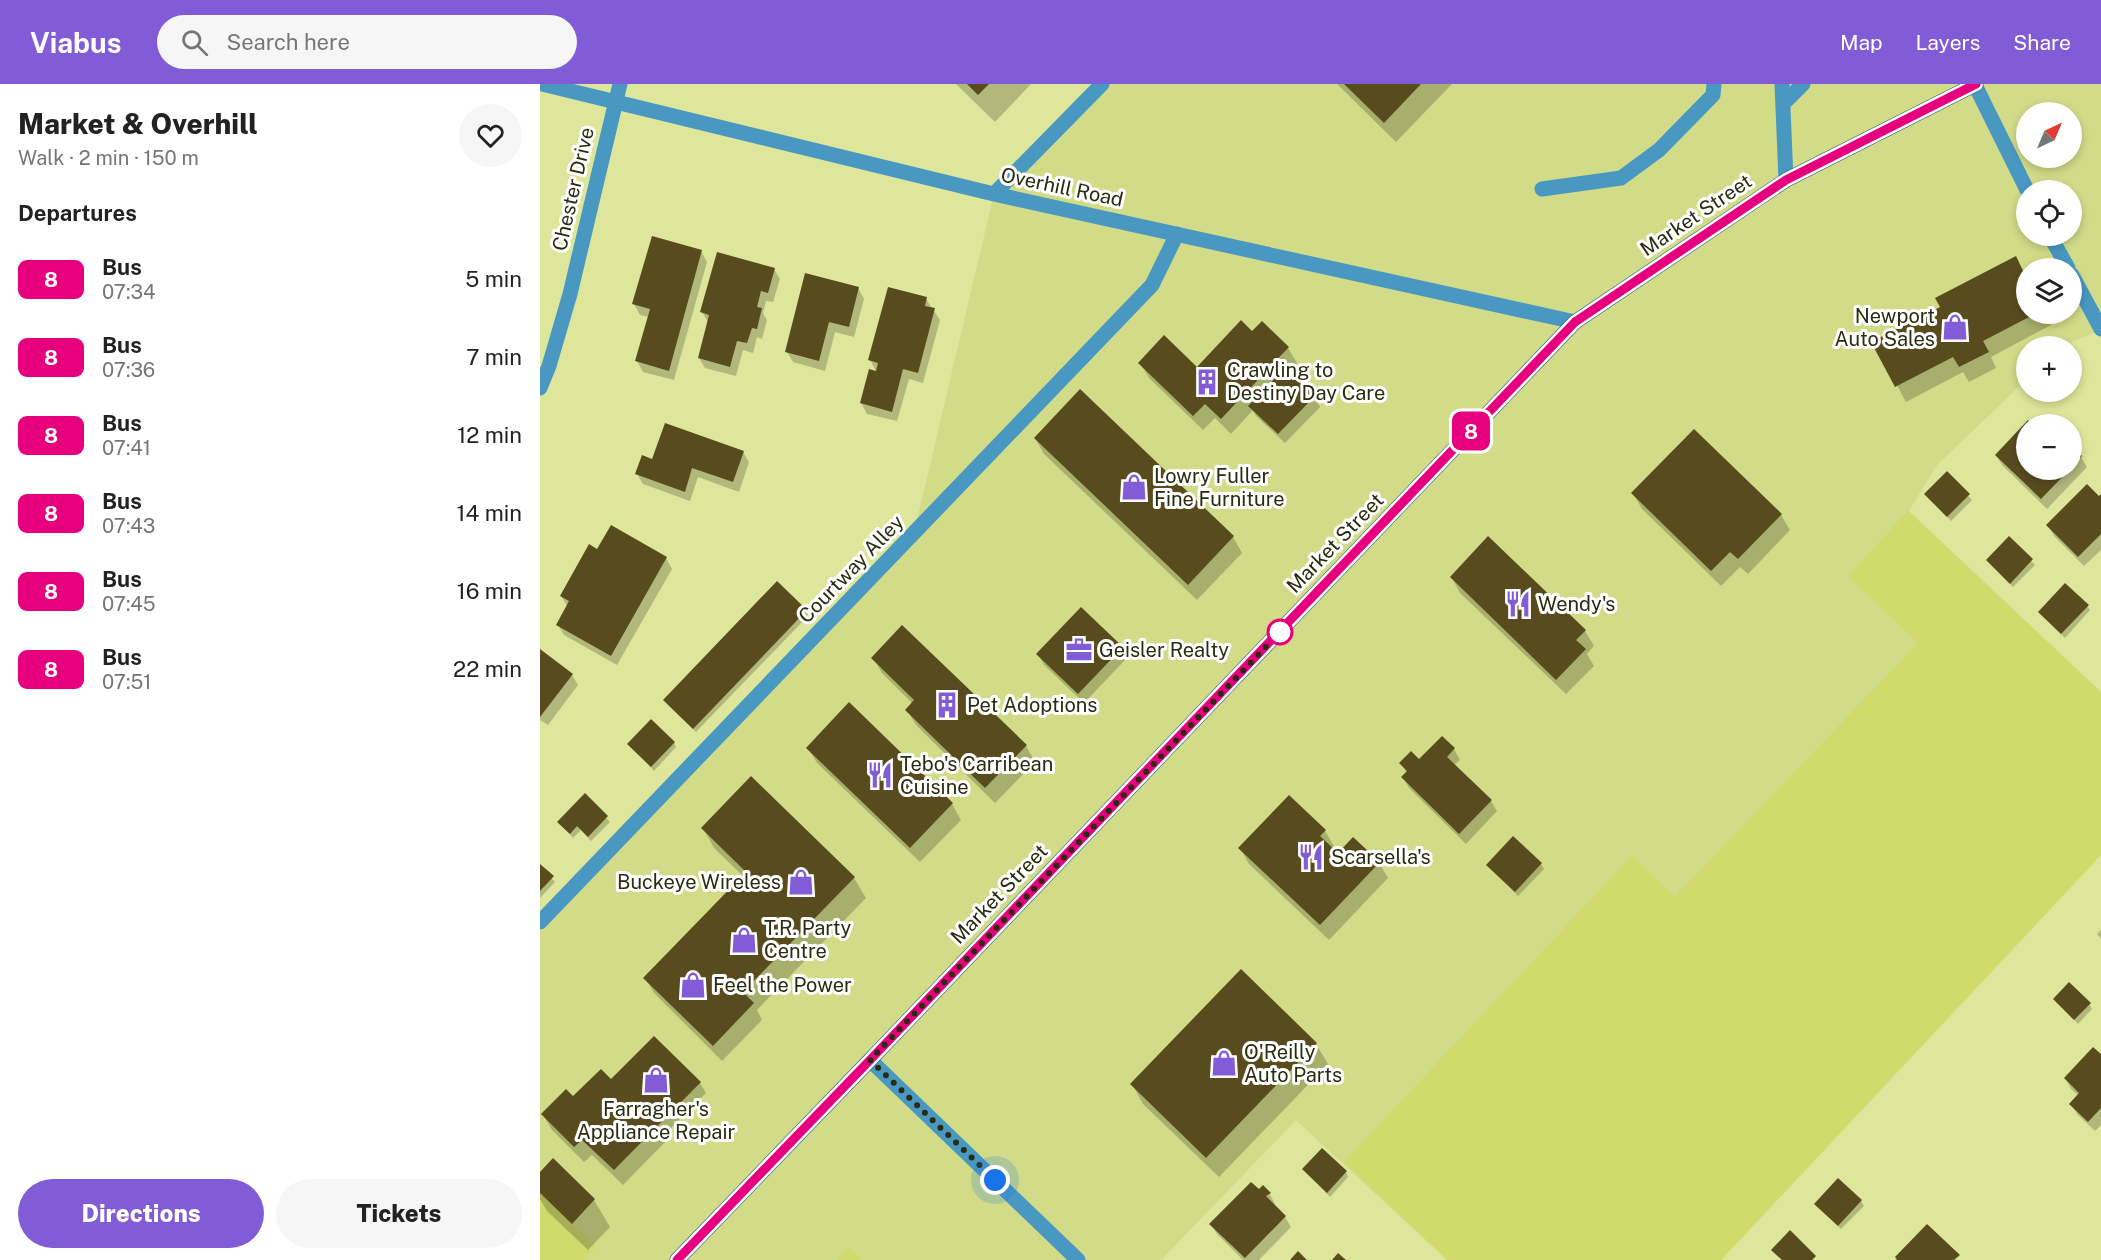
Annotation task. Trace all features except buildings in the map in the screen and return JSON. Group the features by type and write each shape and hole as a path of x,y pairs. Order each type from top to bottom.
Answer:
{"main road":[{"name":"Market Street","path":"677,1260 1575,322 1786,180 1976,84"}],"street":[{"name":"Overhill Road","path":"542,84 994,194 1575,322"},
{"name":"Chester Drive","path":"540,388 549,366 570,294 620,84"},
{"path":"994,194 1102,84"},
{"path":"1542,189 1621,178 1659,150 1713,95 1714,84"},
{"path":"1782,84 1786,180"},
{"path":"1783,104 1803,84"},
{"path":"1976,84 2022,180"},
{"name":"Courtway Alley","path":"540,922 1152,285 1177,234"},
{"path":"2082,294 2101,329"},
{"path":"870,1060 1078,1260"}],"shaded area":[{"path":"1102,84 2101,84 2101,330 2082,338 2016,336 2016,390 1937,465 1909,511 2101,692 2101,855 1721,1260 1447,1260 1296,1120 1161,1260 540,1260 540,922 914,533 994,194"},
{"path":"1908,511 2101,692 2101,855 1721,1260 1448,1260 1344,1162 1632,856 1675,897 1918,643 1848,576"},
{"path":"540,1193 596,1247 584,1260 540,1260"},
{"path":"849,1247 862,1260 837,1260"}],"bus line":[{"name":"8","path":"677,1260 1575,322 1786,180 1976,84"}],"place":[{"name":"Newport Auto Sales","path":"1955,327"},
{"name":"Crawling to Destiny Day Care","path":"1207,382"},
{"name":"Lowry Fuller Fine Furniture","path":"1134,487"},
{"name":"Wendy's","path":"1518,604"},
{"name":"Geisler Realty","path":"1079,650"},
{"name":"Pet Adoptions","path":"947,705"},
{"name":"Tebo's Carribean Cuisine","path":"880,775"},
{"name":"Scarsella's","path":"1311,857"},
{"name":"Buckeye Wireless","path":"801,882"},
{"name":"T.R. Party Centre","path":"744,940"},
{"name":"Feel the Power","path":"693,985"},
{"name":"O'Reilly Auto Parts","path":"1224,1063"},
{"name":"Farragher's Appliance Repair","path":"656,1080"}],"route":[{"path":"995,1180 870,1060 1282,630 1280,632"}]}
